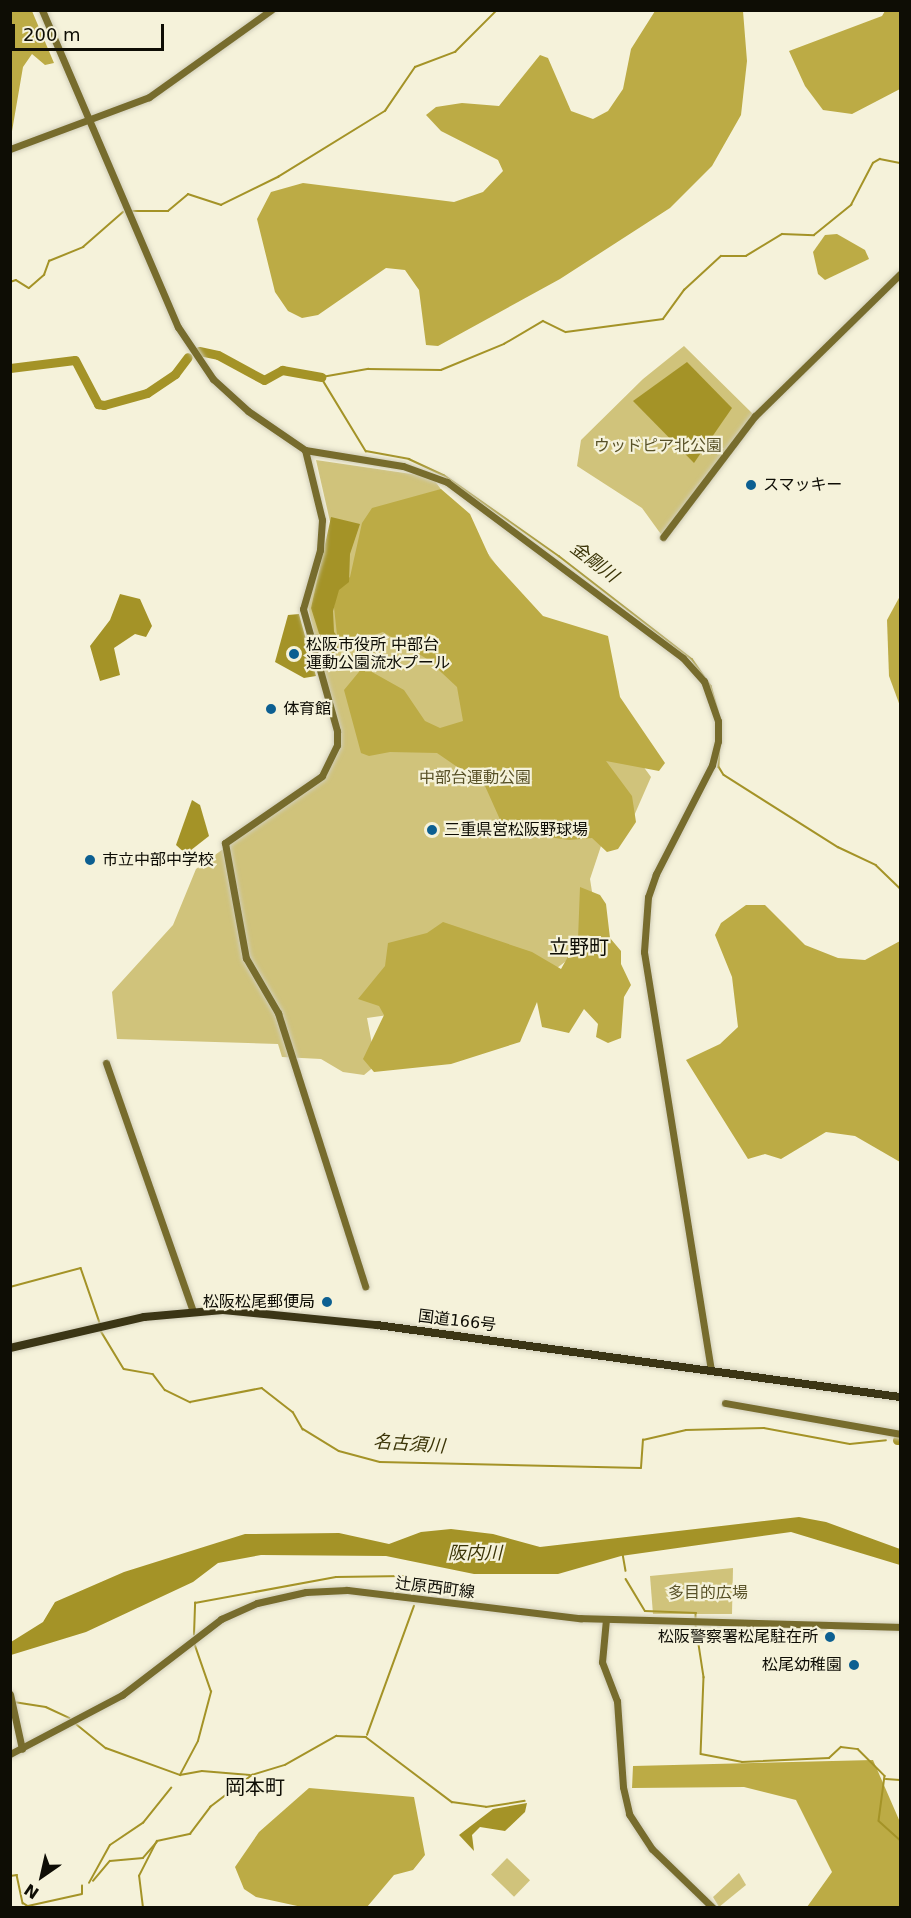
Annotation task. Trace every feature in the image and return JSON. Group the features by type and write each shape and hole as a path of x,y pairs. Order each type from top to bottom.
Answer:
{"highway":[{"name":"国道166号","path":"10,1348 106,1323 193,1311 223,1310 376,1323 900,1397"}],"street":[{"path":"42,10 188,346 213,378 248,411 305,450 403,466 447,482 683,658 704,681 718,721 718,741 712,765 656,874 648,897 644,943 711,1369"},
{"path":"10,149 149,97 271,10"},
{"path":"663,537 754,416 900,274"},
{"path":"305,450 322,520 320,550 303,609 337,731 337,745 322,776 225,843 246,958 278,1013 365,1286"},
{"path":"106,1064 193,1311"},
{"path":"725,1403 900,1434"},
{"name":"辻原西町線","path":"10,1754 67,1726 130,1690 194,1638 257,1603 325,1590 606,1619 900,1627"},
{"path":"606,1619 602,1662 617,1701 622,1787 629,1814 647,1844 714,1908"},
{"path":"10,1694 22,1749"}],"green space":[{"path":"11,10 32,11 54,63 45,65 32,54 23,67 11,137"},
{"path":"655,11 743,11 747,61 741,115 712,166 670,208 560,279 438,346 426,345 419,290 405,270 386,268 318,315 302,318 288,311 275,292 257,219 271,192 303,183 454,202 483,192 503,171 498,160 441,131 426,115 436,107 462,103 499,106 540,55 548,58 571,111 593,119 608,111 623,89 631,49"},
{"path":"885,11 900,11 900,89 852,114 823,110 805,86 789,51 882,16"},
{"path":"837,234 865,250 869,259 825,280 818,274 813,252 825,235"},
{"name":"ウッドピア北公園","path":"684,346 755,416 663,537 642,508 577,466 581,440 643,379"},
{"name":"中部台運動公園","path":"316,460 432,477 651,777 630,825 605,834 590,879 599,936 557,968 458,1005 367,1018 376,1065 364,1075 343,1072 321,1059 282,1057 278,1044 117,1039 112,992 173,925 196,869 322,776 331,763 337,731 307,603 331,526"},
{"path":"441,489 470,514 490,558 543,616 608,636 620,697 665,763 659,771 606,761 632,796 636,822 618,849 607,852 592,838 569,840 514,832 502,824 485,786 437,753 390,752 369,756 361,753 344,690 363,667 404,690 425,721 440,728 463,721 457,687 427,659 383,632 348,644 337,635 334,607 337,587 350,577 362,523 372,508"},
{"path":"900,596 900,706 889,676 887,620"},
{"path":"580,887 600,895 606,904 610,938 621,951 621,964 631,985 624,997 621,1038 608,1043 596,1037 598,1024 584,1009 569,1033 542,1027 537,1002 520,1042 451,1064 374,1072 363,1059 384,1015 379,1006 358,999 385,966 388,943 427,933 443,922 532,952 561,969 578,939"},
{"path":"746,905 765,905 805,945 838,958 865,960 900,941 900,1162 855,1136 826,1132 781,1159 765,1154 748,1159 686,1060 720,1044 738,1027 732,977 715,935 721,923"},
{"name":"多目的広場","path":"733,1568 732,1614 653,1614 650,1576"},
{"path":"873,1760 900,1822 900,1907 807,1907 832,1872 796,1800 744,1787 632,1788 633,1766"},
{"path":"309,1788 414,1797 425,1855 413,1870 394,1875 367,1907 302,1907 256,1897 244,1889 235,1867 259,1832"},
{"path":"507,1858 530,1880 514,1897 491,1875"},
{"path":"739,1873 746,1885 719,1907 713,1897"}],"water":[{"path":"687,362 732,408 694,463 633,401"},
{"path":"331,517 360,524 350,554 349,582 339,590 333,611 334,632 343,643 328,662 311,608"},
{"path":"120,594 140,599 152,626 146,637 135,634 114,648 120,675 100,681 90,646 110,620"},
{"name":"松阪市役所 中部台 運動公園流水プール","path":"299,614 316,676 304,678 275,662 288,615"},
{"path":"192,800 200,805 209,836 186,854 176,845"},
{"name":"阪内川","path":"799,1517 826,1522 900,1549 900,1565 791,1532 621,1556 558,1574 474,1574 386,1556 261,1555 218,1563 193,1582 86,1632 11,1655 11,1642 43,1622 55,1602 124,1572 245,1534 339,1533 389,1544 421,1532 451,1529 493,1534 540,1547"},
{"path":"527,1803 525,1812 505,1831 480,1827 472,1835 474,1851 459,1835 493,1809"}],"waterway":[{"path":"132,211 168,211 188,194 221,205 278,177 385,111 415,67 455,52 497,10"},
{"path":"322,377 368,369 441,370 504,344 543,321 566,332 663,319 684,290 721,256 746,256 782,234 814,235 851,205 873,163 880,159 900,163"},
{"path":"10,282 16,280 29,288 44,275 49,261 83,247 123,212"},
{"name":"金剛川","path":"199,351 218,355 264,380 282,370 321,377"},
{"name":"金剛川","path":"10,368 75,360 98,404 104,405 147,393 175,374 188,357"},
{"name":"金剛川","path":"321,377 366,451 409,459 444,475 559,556 692,659 711,686 718,711"},
{"name":"金剛川","path":"720,745 719,767 724,775 838,847 876,865 900,888"},
{"name":"名古須川","path":"10,1287 81,1268 100,1323"},
{"name":"名古須川","path":"101,1331 124,1369 153,1374 165,1390 190,1402 262,1388 293,1412 303,1429 339,1451 380,1462 641,1468 643,1440 686,1430 764,1428 850,1444 886,1440"},
{"path":"623,1554 626,1571"},
{"path":"194,1635 195,1603 336,1577 405,1576"},
{"path":"626,1579 645,1611 696,1613 696,1618"},
{"path":"367,1735 414,1606"},
{"path":"696,1625 704,1677 701,1754 742,1762 829,1758 841,1747 858,1749 885,1776 879,1821 900,1840"},
{"path":"180,1775 198,1741 211,1692 194,1643"},
{"path":"14,1702 46,1707 70,1718"},
{"path":"75,1723 106,1748 180,1775 202,1771 250,1775"},
{"path":"143,1908 139,1876 157,1841 190,1834 210,1807 252,1775 285,1765 336,1736 366,1737 452,1802 486,1807 525,1801"},
{"path":"886,1779 900,1780"},
{"path":"89,1883 110,1845 143,1823 171,1788"},
{"path":"93,1881 110,1861 143,1858 157,1842"},
{"path":"10,1876 17,1875 23,1903 28,1906 82,1894 82,1886"}],"place":[{"name":"スマッキー","path":"751,485"},
{"name":"松阪市役所 中部台 運動公園流水プール","path":"294,654"},
{"name":"体育館","path":"271,709"},
{"name":"三重県営松阪野球場","path":"432,830"},
{"name":"市立中部中学校","path":"90,860"},
{"name":"松阪松尾郵便局","path":"327,1302"},
{"name":"松阪警察署松尾駐在所","path":"830,1637"},
{"name":"松尾幼稚園","path":"854,1665"}],"district":[{"name":"立野町","path":"579,947"},
{"name":"岡本町","path":"255,1787"}]}
